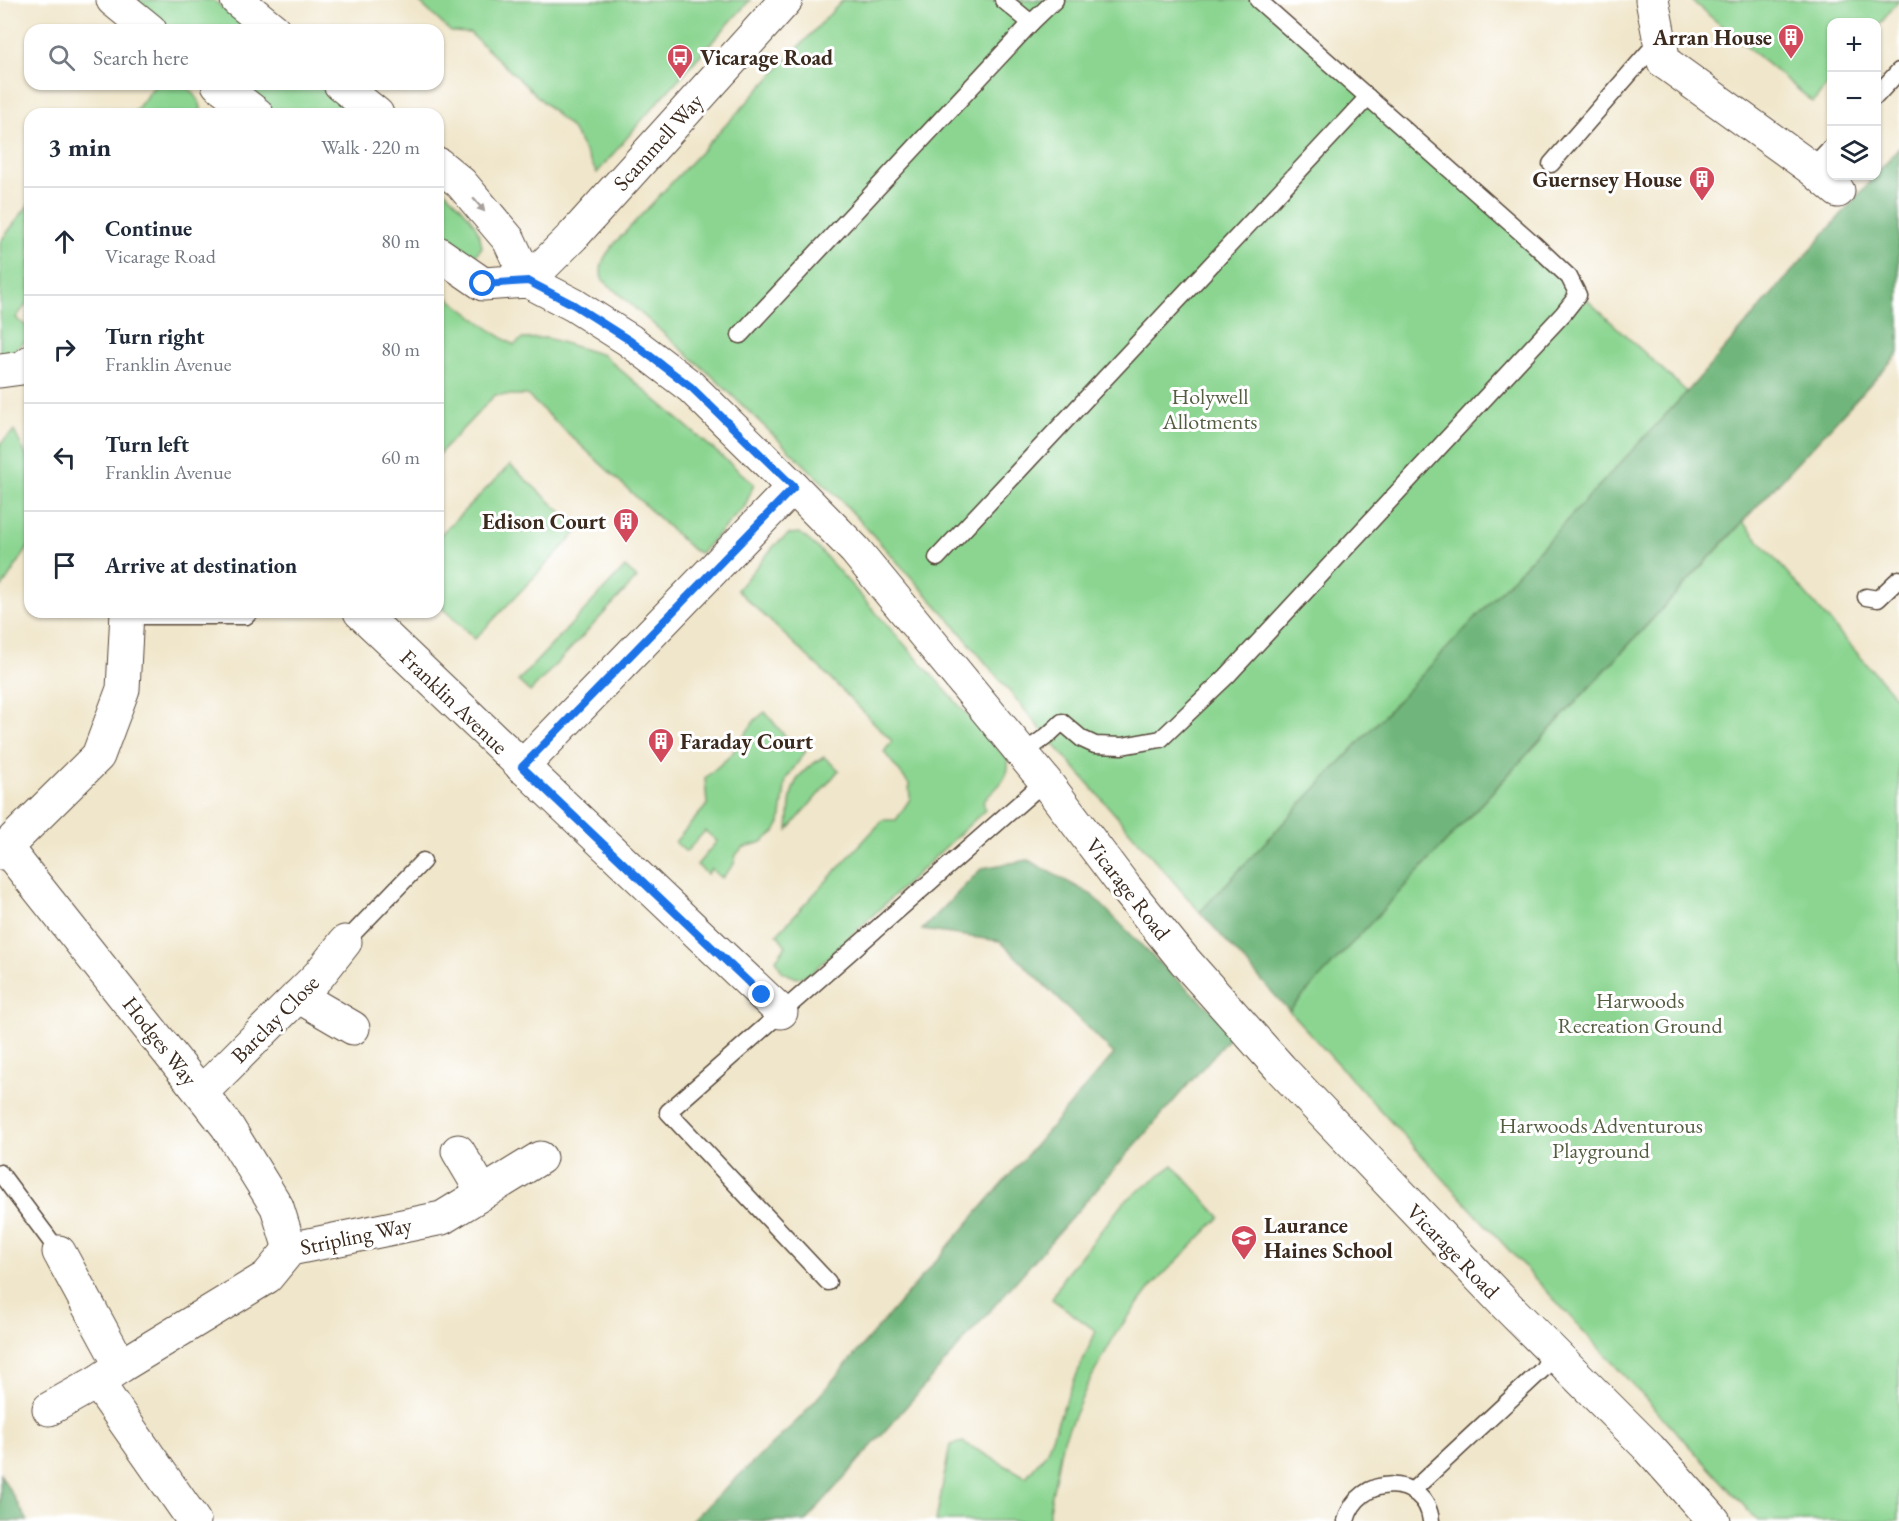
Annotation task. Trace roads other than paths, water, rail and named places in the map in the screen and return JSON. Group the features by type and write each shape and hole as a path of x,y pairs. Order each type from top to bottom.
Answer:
{"street":[{"path":"113,0 143,24"},
{"path":"237,0 267,24"},
{"name":"Scammell Way","path":"528,281 573,237 786,0"},
{"path":"1652,0 1664,62 1821,157 1838,191"},
{"path":"347,90 370,108"},
{"path":"444,169 461,183 509,240 528,281 483,284 444,257"},
{"name":"Vicarage Road","path":"528,281 574,305 620,334 691,387 855,550 1045,781 1125,887 1184,960 1281,1069 1552,1353 1649,1448 1714,1521"},
{"name":"Franklin Avenue","path":"522,767 794,487"},
{"path":"3,850 98,756 123,689 128,618"},
{"name":"Franklin Avenue","path":"366,618 781,1012"},
{"name":"Hodges Way","path":"3,850 227,1126 277,1207 290,1249"},
{"name":"Barclay Close","path":"201,1093 319,975 345,942"},
{"path":"298,996 353,1028"},
{"path":"458,1151 483,1193"},
{"name":"Stripling Way","path":"49,1409 267,1277 290,1249 442,1218 540,1158"},
{"path":"59,1252 109,1374 194,1521"}],"lane":[{"path":"1003,0 1031,23"},
{"path":"740,335 1054,0"},
{"path":"1022,754 1062,722 1082,739 1095,744 1122,746 1161,739 1227,676 1555,323 1578,295 1569,277 1541,250 1258,0"},
{"path":"1551,164 1660,39"},
{"path":"1881,91 1899,71"},
{"path":"937,558 1368,97"},
{"path":"1866,597 1878,599 1899,579"},
{"path":"828,1282 668,1112 1045,781"},
{"path":"345,942 423,861"},
{"path":"0,1173 59,1252"},
{"path":"1412,1491 1543,1369 1552,1353"},
{"path":"1346,1521 1349,1510 1357,1498 1369,1489 1383,1485 1399,1485 1412,1491 1424,1502 1431,1521"}],"place":[{"name":"Arran House","path":"1791,60"},
{"name":"Vicarage Road","path":"680,80"},
{"name":"Guernsey House","path":"1702,202"},
{"name":"Edison Court","path":"626,544"},
{"name":"Faraday Court","path":"661,764"},
{"name":"Laurance Haines School","path":"1244,1261"}],"park label":[{"name":"Holywell Allotments","path":"1210,408"},
{"name":"Harwoods Recreation Ground","path":"1640,1012"},
{"name":"Harwoods Adventurous Playground","path":"1601,1138"}]}
